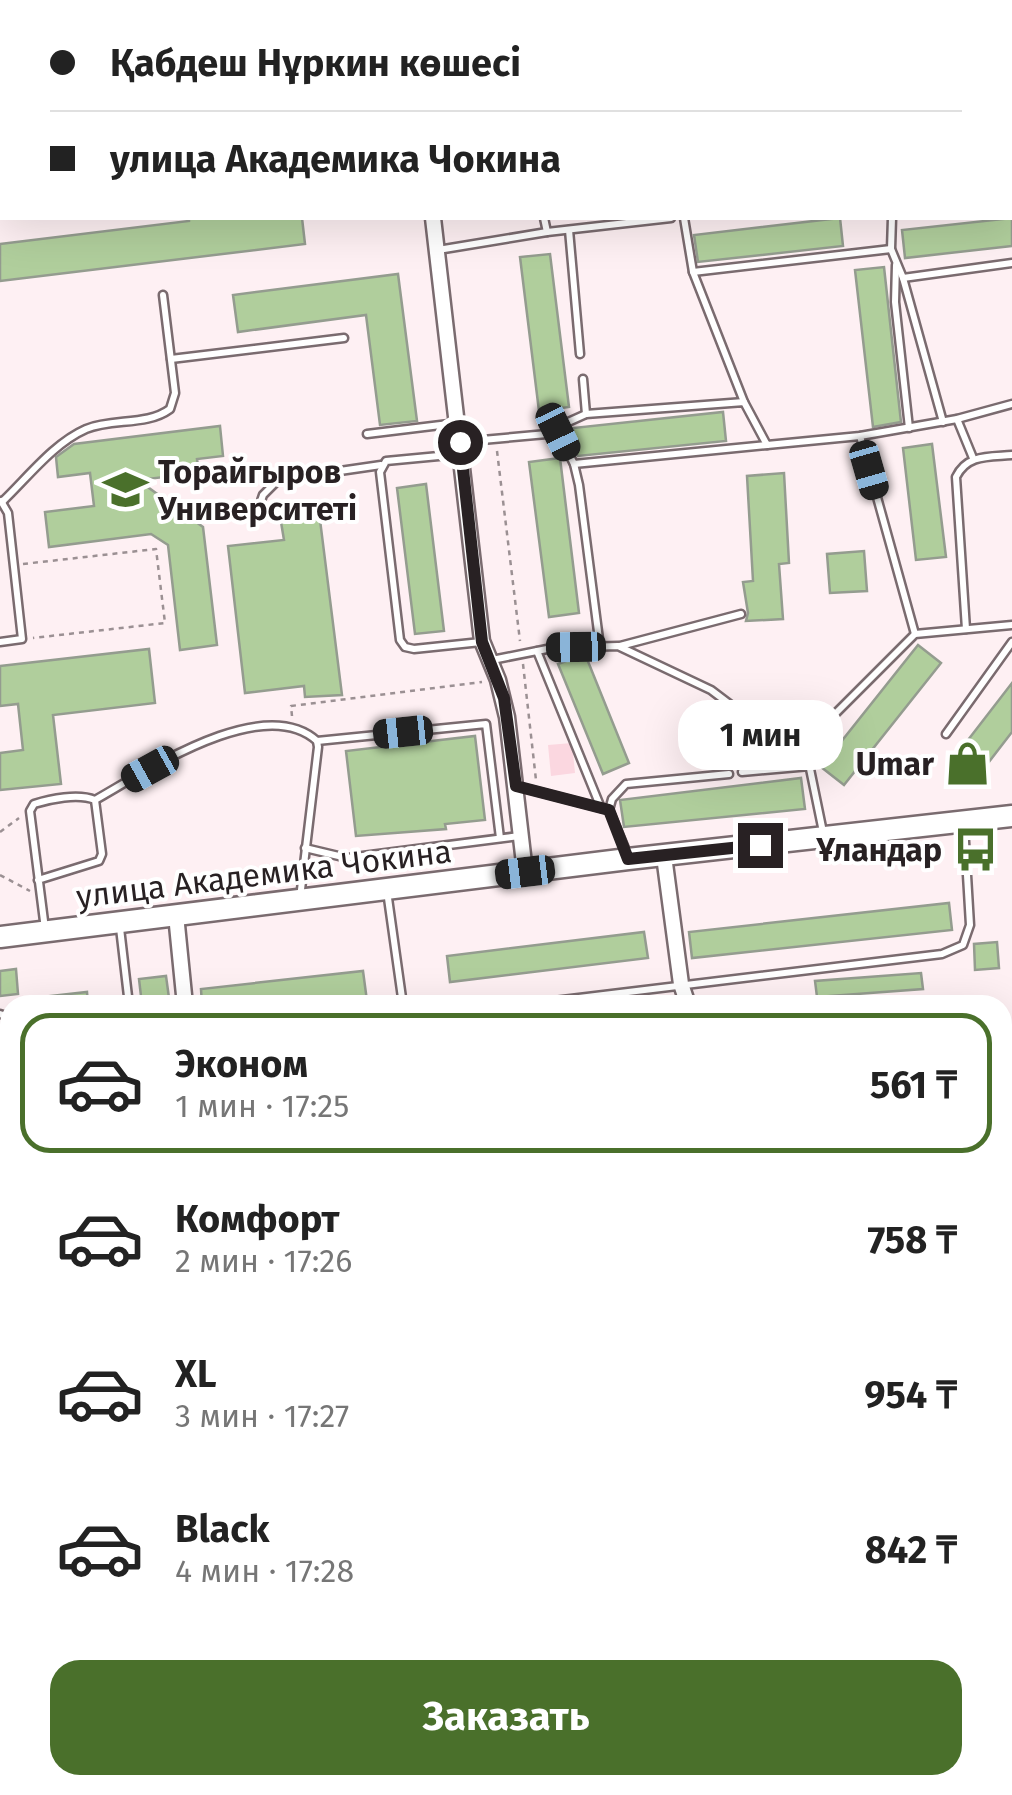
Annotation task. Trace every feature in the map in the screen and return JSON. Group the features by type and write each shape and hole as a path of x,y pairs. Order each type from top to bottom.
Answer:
{"main road":[{"name":"улица Академика Чокина","path":"0,936 1012,816"}],"street":[{"path":"433,220 482,642 498,680 507,717 525,872"},
{"path":"664,856 685,995"},
{"path":"176,915 184,995"}],"lane":[{"path":"544,220 547,232"},
{"path":"437,250 654,220"},
{"path":"684,220 693,272 744,402 767,445"},
{"path":"892,220 891,249 904,278 943,422"},
{"path":"569,230 580,354"},
{"path":"693,272 891,249"},
{"path":"896,260 895,302 909,428"},
{"path":"904,278 1012,263"},
{"path":"0,642 22,639 8,513 1,501 69,438 88,428 155,417 170,408 175,392 163,295"},
{"path":"170,359 344,338"},
{"path":"583,379 586,414"},
{"path":"256,516 263,495 278,480 381,466 386,461 496,438 558,432 566,423 586,414 744,402"},
{"path":"574,464 860,436 958,419 1012,404"},
{"path":"958,419 974,458"},
{"path":"368,434 458,423"},
{"path":"558,432 574,464 600,647"},
{"path":"860,436 915,634"},
{"path":"966,629 956,477 962,465 974,458 1012,455"},
{"path":"381,466 400,640 404,647 414,650 482,642"},
{"path":"490,661 537,651 618,646 741,614"},
{"path":"825,838 810,766 815,734 915,634 1012,625"},
{"path":"946,734 1012,642"},
{"path":"618,646 712,690 810,766"},
{"path":"537,651 628,859"},
{"path":"94,800 206,739 260,727 293,729 318,741 486,724 500,838"},
{"path":"300,899 318,741"},
{"path":"742,772 810,766"},
{"path":"605,809 626,784 729,774"},
{"path":"493,775 515,779 538,792 605,809"},
{"path":"45,930 30,811 41,801 86,796 94,800"},
{"path":"38,880 99,861 102,854 94,800"},
{"path":"597,995 942,954 963,945 970,924 964,822"},
{"path":"305,848 347,858 521,836"},
{"path":"387,890 403,995"},
{"path":"119,922 128,995"}],"path":[{"path":"496,438 538,792"},
{"path":"14,565 156,548 163,604 165,623 22,639"},
{"path":"293,729 291,706 498,680"},
{"path":"0,832 30,811"},
{"path":"0,876 40,896"}],"shaded area":[{"path":"572,743 575,773 551,776 548,745"}],"building":[{"path":"302,220 305,244 0,281 0,244 189,221"},
{"path":"840,220 843,246 698,262 694,235"},
{"path":"1012,220 1012,246 905,258 902,230"},
{"path":"550,254 569,407 539,411 520,257"},
{"path":"884,267 901,422 873,427 855,270"},
{"path":"398,274 417,421 380,425 366,315 238,332 233,295"},
{"path":"723,412 726,441 578,456 575,452 573,428"},
{"path":"220,426 223,456 197,459 199,473 138,480 203,527 217,645 180,650 168,545 151,534 49,547 45,512 94,506 90,473 58,477 56,457 74,444"},
{"path":"932,444 946,557 916,560 903,448"},
{"path":"560,458 579,613 549,617 529,462"},
{"path":"784,473 789,563 779,564 783,619 746,621 743,582 753,581 747,476"},
{"path":"426,484 444,631 415,634 397,488"},
{"path":"318,504 342,695 305,697 304,686 245,693 228,546 284,540 280,516"},
{"path":"864,551 867,591 830,593 827,554"},
{"path":"918,645 941,663 844,785 821,767"},
{"path":"149,649 155,703 53,715 61,784 0,790 0,753 23,750 18,704 0,706 0,666"},
{"path":"585,654 629,763 603,774 558,664"},
{"path":"1012,683 1012,732 975,780 951,762"},
{"path":"730,720 733,759 696,762 693,722"},
{"path":"475,736 485,820 445,824 446,829 356,836 346,751"},
{"path":"801,778 805,809 624,827 620,800"},
{"path":"949,903 952,930 692,958 689,932"},
{"path":"644,932 648,958 450,982 447,956"},
{"path":"997,942 999,968 975,970 974,944"},
{"path":"16,969 18,994 0,995 0,971"},
{"path":"363,971 366,995 201,995 201,989"},
{"path":"921,973 923,989 817,995 815,981"},
{"path":"166,976 169,995 141,995 139,979"}],"place":[{"name":"Торайгыров Университеті","path":"125,490"},
{"name":"Umar","path":"967,764"},
{"name":"Ұландар","path":"975,850"}],"route":[{"path":"460,442 482,642 504,698 516,786 609,810 628,859 760,845"}]}
